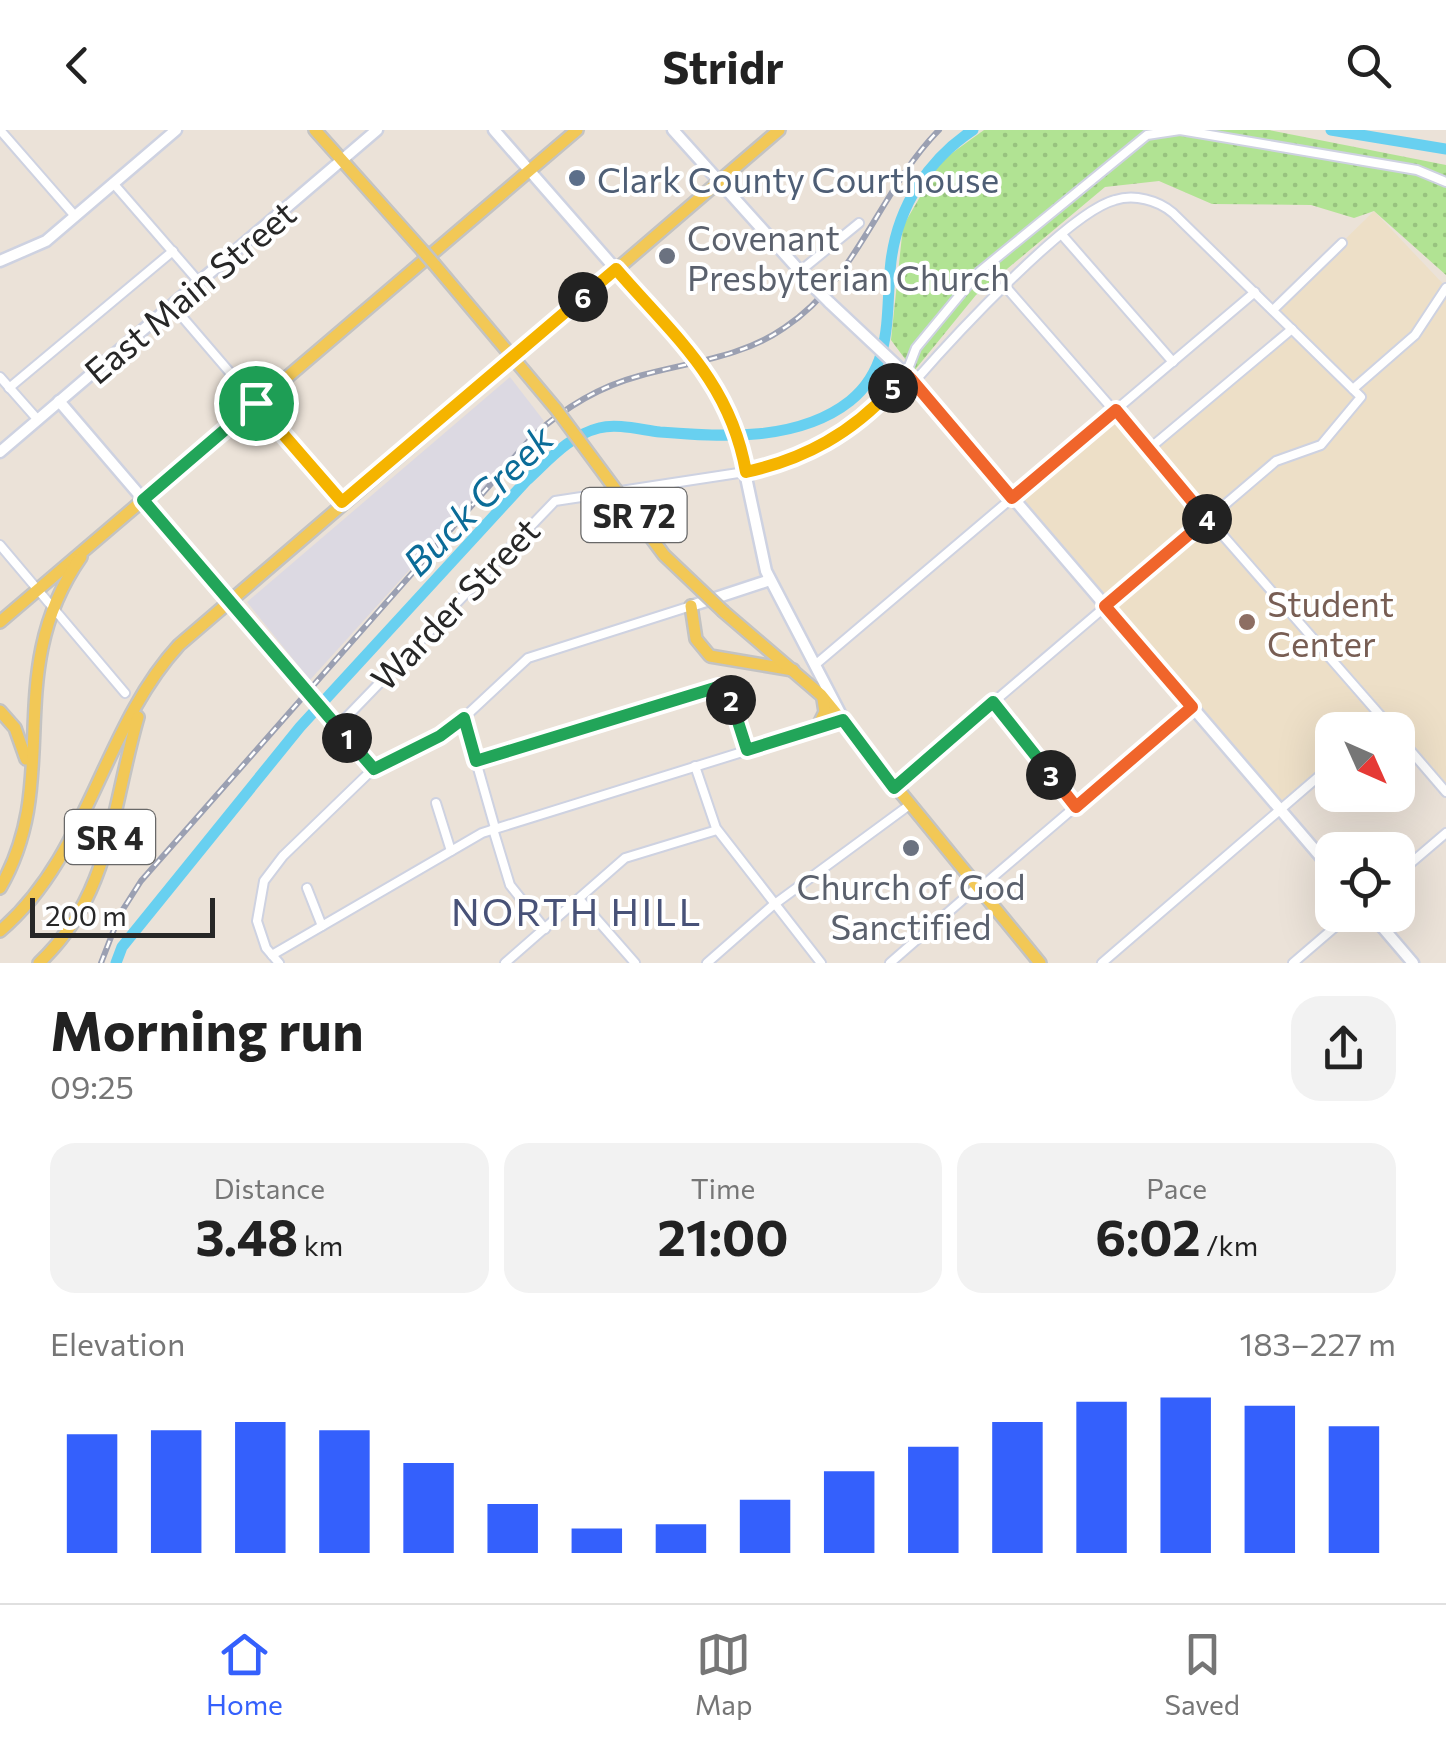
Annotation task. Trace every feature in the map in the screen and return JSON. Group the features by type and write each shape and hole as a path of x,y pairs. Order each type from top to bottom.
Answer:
{"main road":[{"name":"SR 72","path":"315,130 556,409 664,555 821,695 1040,963"},
{"path":"0,622 578,130"},
{"path":"0,931 32,899 62,855 144,693 174,649 772,132"},
{"path":"0,888 26,826 34,666 51,605 92,542"},
{"path":"691,606 696,639 710,656 797,670"},
{"name":"SR 4","path":"39,963 74,925 99,878 144,693"},
{"path":"817,728 825,712 821,695"},
{"path":"0,711 20,737 29,774"}],"street":[{"path":"0,130 75,216"},
{"path":"0,261 38,246 176,130"},
{"name":"East Main Street","path":"0,452 377,130"},
{"path":"272,955 494,828 843,720 770,580 728,408 702,368 494,130"},
{"path":"673,130 799,272 910,378 1315,850"},
{"path":"910,378 916,348 978,273 1147,135 1180,130 1417,170 1446,182"},
{"path":"113,184 200,282"},
{"path":"894,788 1276,461 1321,445 1361,398 1173,213 1144,200 1124,198 1104,204 1063,236 910,378"},
{"path":"799,272 859,223"},
{"path":"1063,236 1172,362"},
{"path":"1273,310 1342,242"},
{"path":"9,388 172,251"},
{"path":"1005,286 1376,712"},
{"path":"1353,390 1415,335 1446,288"},
{"path":"815,666 1255,292"},
{"path":"172,306 342,502"},
{"path":"1150,448 1292,329"},
{"name":"Warder Street","path":"335,723 547,506 572,496 628,492 783,462 837,438 910,378"},
{"path":"1,380 38,420"},
{"path":"59,402 374,769"},
{"path":"0,545 126,692"},
{"path":"279,963 261,936 257,902 269,872 374,769 440,736 520,664 539,652 770,580"},
{"path":"476,761 718,687 728,692 747,750"},
{"path":"993,702 1076,807"},
{"path":"890,963 1192,707"},
{"path":"464,718 510,885 544,929"},
{"path":"1415,756 1446,792"},
{"path":"695,766 717,830 772,906 821,963"},
{"path":"1102,963 1315,780"},
{"path":"436,803 451,851"},
{"path":"707,963 772,906 908,806"},
{"path":"505,963 625,858 717,830"},
{"path":"1415,859 1446,832"},
{"path":"307,888 322,926"},
{"path":"579,899 636,963"},
{"path":"1293,963 1330,932"},
{"path":"1387,932 1413,963"}],"shaded area":[{"path":"1374,211 1446,287 1446,792 1415,752 1415,712 1315,712 1315,780 1281,810 1012,498 1116,410 1149,448 1292,329 1273,310"},
{"path":"510,377 544,421 310,680 247,602"}],"green space":[{"path":"984,130 1269,130 1446,165 1446,275 1374,211 1354,218 1311,205 1212,204 1159,181 1105,187 976,295 914,371 891,340 903,226 941,161"}],"waterway":[{"name":"Buck Creek","path":"116,963 122,947 300,727 526,481 569,443 606,427 709,435 759,434 807,424 850,401 875,371 881,354 891,261 908,203 942,155 973,130"},
{"name":"Buck Creek","path":"1331,130 1446,149"}],"railway":[{"path":"101,963 120,914 141,881 533,436 596,392 639,376 732,353 784,328 831,285 918,154 939,130"}],"place":[{"name":"Clark County Courthouse","path":"577,178"},
{"name":"Covenant Presbyterian Church","path":"667,256"},
{"name":"Student Center","path":"1247,622"},
{"name":"Church of God Sanctified","path":"911,848"}],"district":[{"name":"NORTH HILL","path":"577,910"}],"route":[{"path":"616,269 713,383 734,421 746,472 783,462 837,438 864,418 906,374 1012,498 1116,410 1209,518 1105,606 1192,707 1076,807 993,702 894,788 843,720 747,750 728,692 722,687 476,761 464,718 440,736 374,769 143,500 256,403 342,502 616,269"}]}
